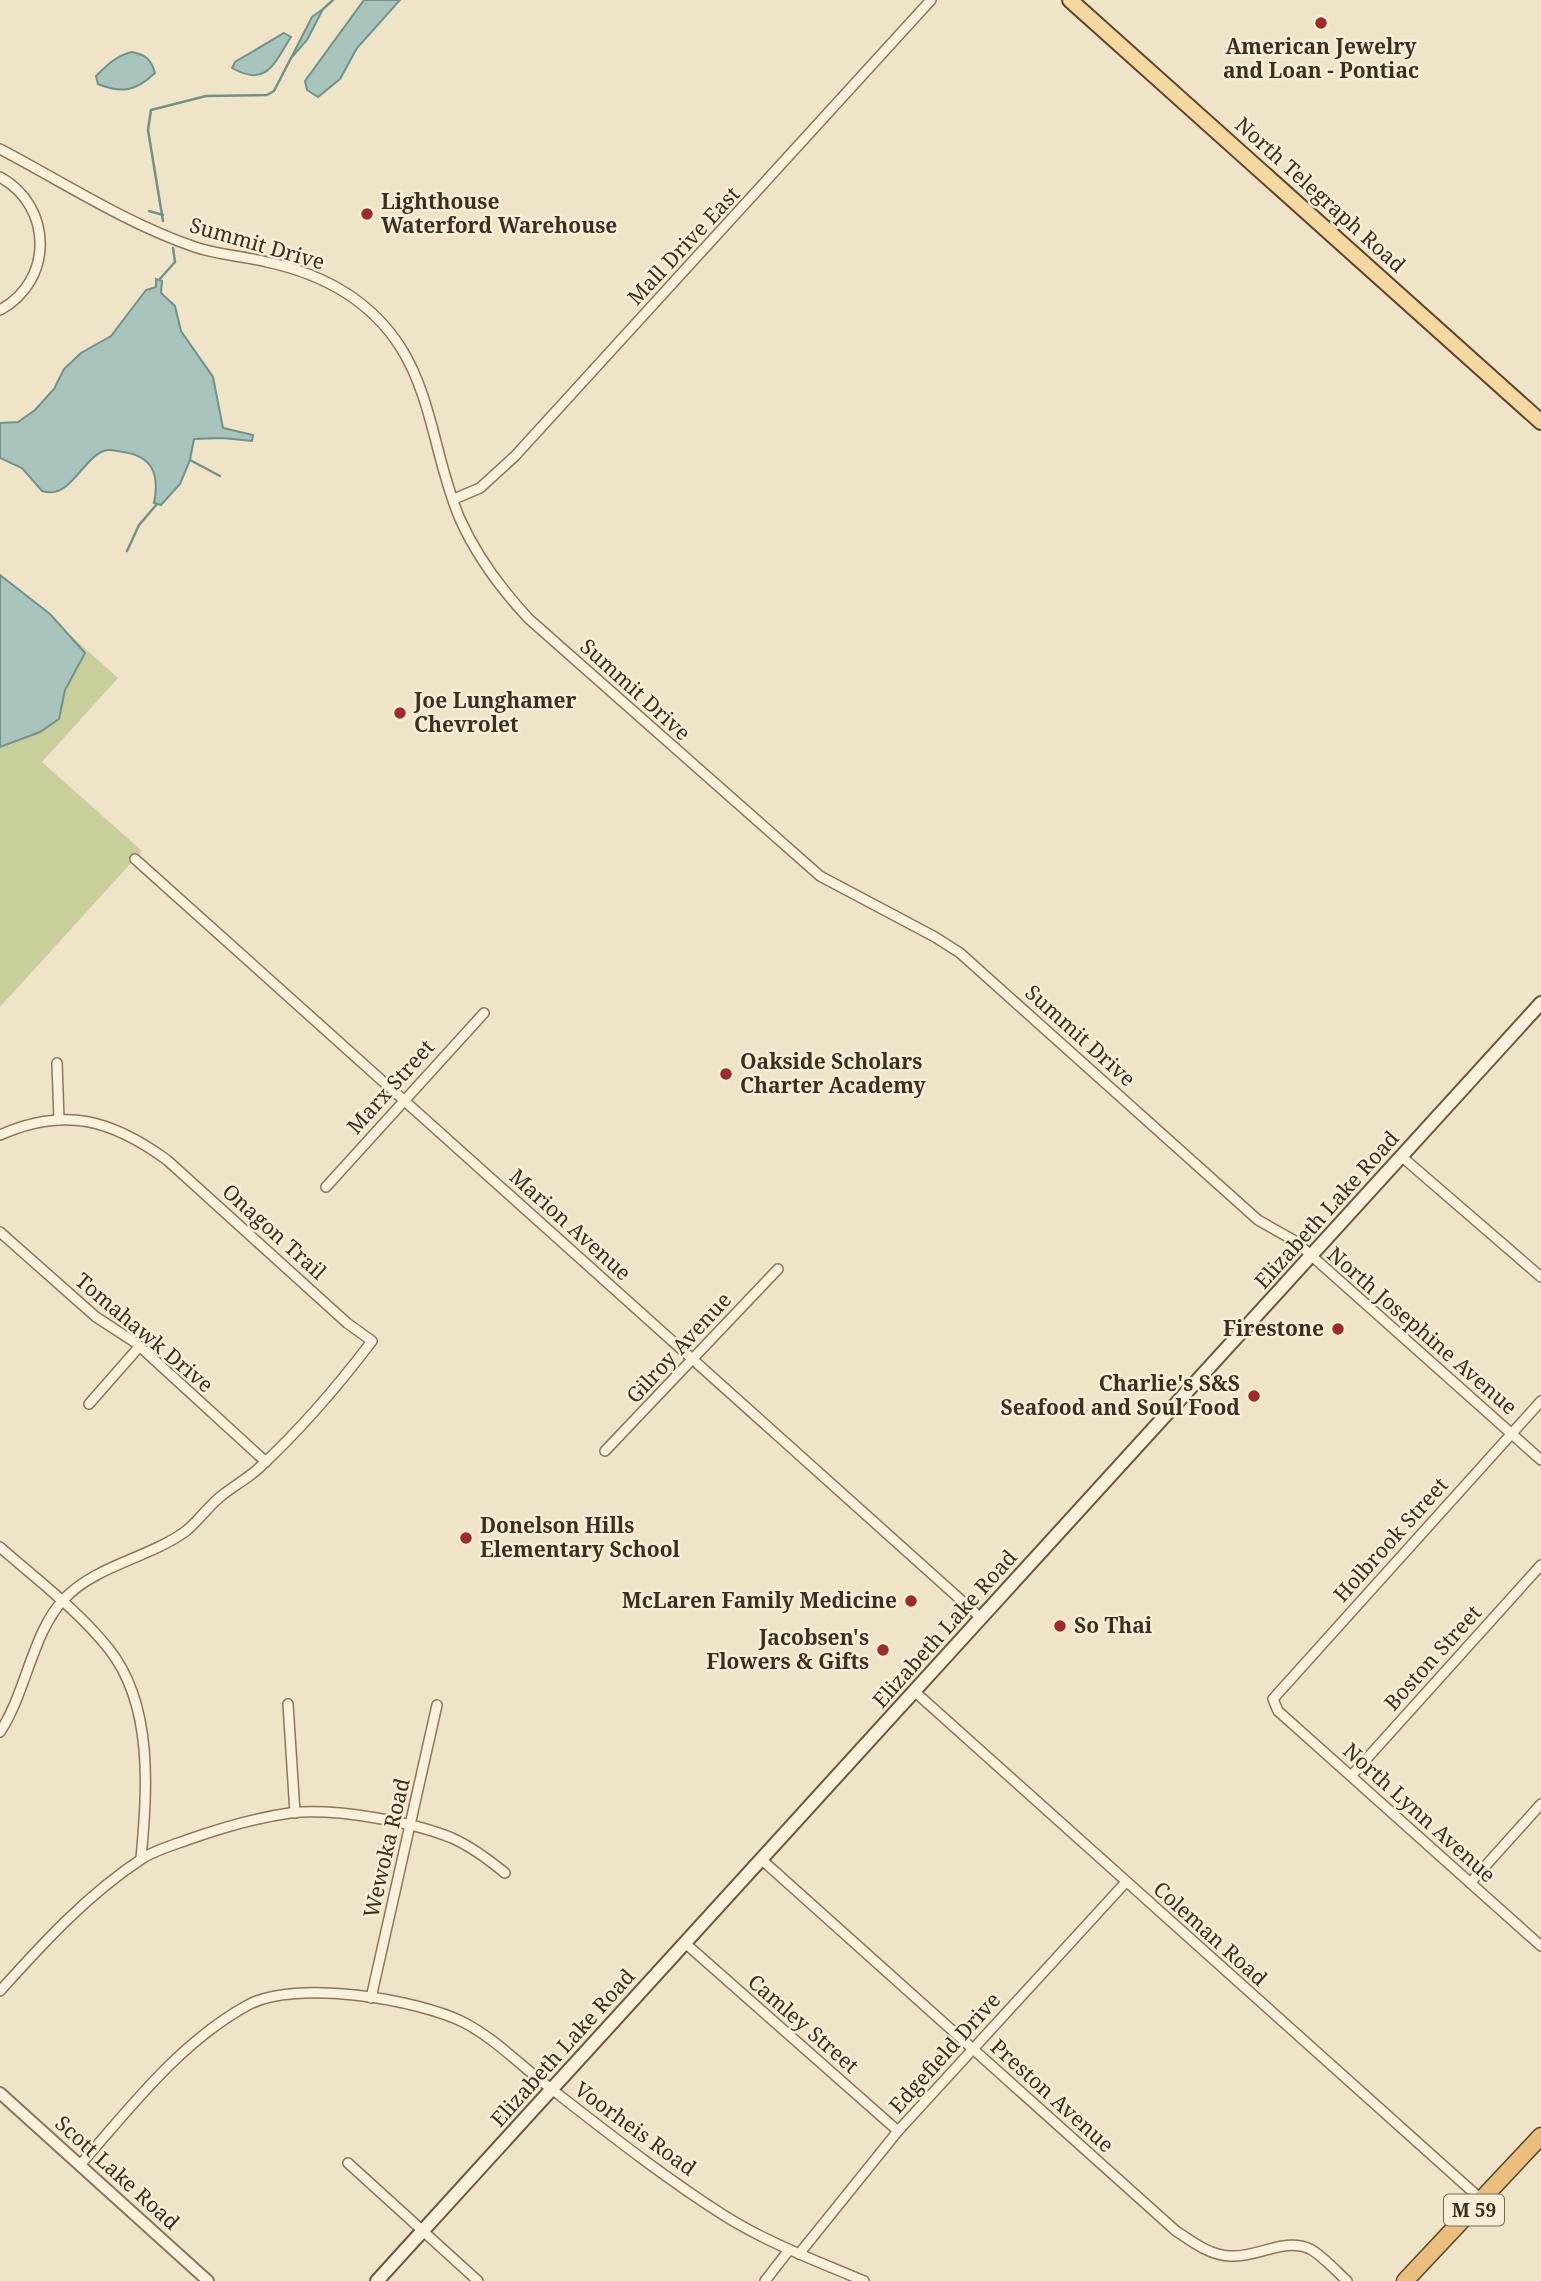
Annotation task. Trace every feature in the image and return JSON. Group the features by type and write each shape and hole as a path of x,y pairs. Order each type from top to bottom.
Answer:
{"highway":[{"name":"M 59","path":"1405,2281 1483,2201 1541,2136"}],"main road":[{"name":"North Telegraph Road","path":"1070,0 1541,422"},
{"name":"Elizabeth Lake Road","path":"377,2281 1541,1003"}],"street":[{"name":"Mall Drive East","path":"454,499 480,488 515,456 931,1"},
{"name":"Summit Drive","path":"0,149 107,206 195,247 302,271 354,296 374,312 411,364 454,499 478,555 503,591 528,619 781,845 820,876 960,953 1258,1220 1295,1241 1311,1256"},
{"path":"0,177 27,199 36,217 41,241 40,258 31,281 15,300 0,310"},
{"name":"Marion Avenue","path":"135,859 981,1618"},
{"name":"Marx Street","path":"326,1187 484,1013"},
{"path":"57,1063 59,1120"},
{"name":"Onagon Trail","path":"0,1135 34,1123 59,1120 90,1121 135,1136 177,1169 347,1323 372,1341 265,1462"},
{"path":"1401,1156 1541,1277"},
{"name":"Tomahawk Drive","path":"0,1232 96,1317 139,1347 265,1462"},
{"name":"North Josephine Avenue","path":"1311,1256 1541,1460"},
{"name":"Gilroy Avenue","path":"606,1451 778,1269"},
{"path":"89,1404 139,1347"},
{"name":"Holbrook Street","path":"1274,1705 1273,1699 1283,1685 1541,1401"},
{"path":"0,1732 13,1712 50,1617 62,1601 95,1576 164,1545 188,1529 220,1496 265,1462"},
{"path":"0,1546 62,1601 110,1649 130,1686 139,1714 145,1763 141,1859"},
{"name":"Boston Street","path":"1352,1775 1541,1565"},
{"name":"Coleman Road","path":"914,1691 1483,2201"},
{"path":"288,1704 295,1813"},
{"name":"Wewoka Road","path":"371,1998 437,1705"},
{"name":"North Lynn Avenue","path":"1274,1705 1541,1947"},
{"path":"1470,1883 1541,1804"},
{"path":"0,1991 75,1911 141,1859 219,1828 295,1813 369,1819 451,1838 481,1853 505,1873"},
{"name":"Preston Avenue","path":"761,1858 1176,2231 1204,2250 1228,2256 1250,2256 1291,2244 1310,2249 1347,2281"},
{"name":"Edgefield Drive","path":"799,2254 898,2131 1126,1882"},
{"name":"Camley Street","path":"685,1943 898,2131"},
{"name":"Voorheis Road","path":"80,2165 158,2078 206,2032 250,2003 295,1991 371,1998 436,2012 463,2022 494,2040 552,2089 724,2216 789,2250 864,2281"},
{"name":"Scott Lake Road","path":"0,2093 208,2281"},
{"path":"348,2163 478,2281"},
{"path":"765,2281 789,2250"}],"green space":[{"path":"12,583 118,678 42,762 142,851 0,1007 0,597"}],"water":[{"path":"364,0 400,0 357,48 340,79 318,97 307,90 305,81"},
{"path":"323,9 307,40 291,58 312,17"},
{"path":"284,33 291,37 268,70 254,75 232,68 235,62"},
{"path":"132,52 147,58 155,73 141,84 128,89 114,89 98,84 96,76 104,68 117,58"},
{"path":"156,279 162,281 161,293 175,306 181,331 213,377 223,428 253,435 252,441 194,439 190,460 180,484 161,505 154,503 156,483 152,468 147,462 133,454 112,450 94,457 67,486 51,492 42,491 22,468 0,458 0,423 18,422 35,410 54,389 64,369 81,353 111,336 146,290 156,287"},
{"path":"0,575 50,614 85,653 65,690 59,719 40,732 0,747"}],"waterway":[{"path":"323,9 333,0"},
{"path":"163,221 148,130 151,110 206,96 267,95 274,91 291,58"},
{"path":"149,211 163,215"},
{"path":"159,280 175,262 173,248"},
{"path":"190,460 220,476"},
{"path":"127,551 139,525 157,504"}],"place":[{"name":"American Jewelry and Loan - Pontiac","path":"1321,23"},
{"name":"Lighthouse Waterford Warehouse","path":"367,214"},
{"name":"Joe Lunghamer Chevrolet","path":"400,713"},
{"name":"Oakside Scholars Charter Academy","path":"726,1074"},
{"name":"Firestone","path":"1338,1329"},
{"name":"Charlie's S&S Seafood and Soul Food","path":"1254,1396"},
{"name":"Donelson Hills Elementary School","path":"466,1538"},
{"name":"McLaren Family Medicine","path":"911,1601"},
{"name":"So Thai","path":"1060,1626"},
{"name":"Jacobsen's Flowers & Gifts","path":"883,1650"}]}
